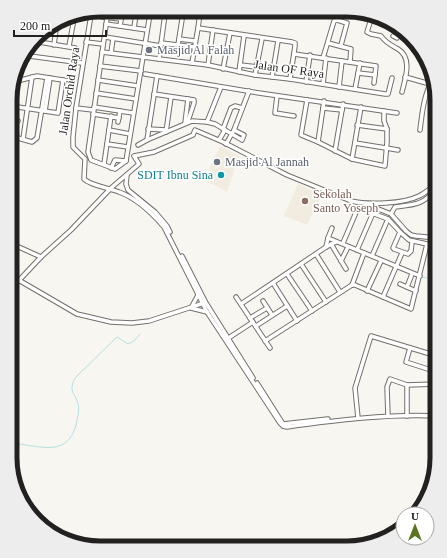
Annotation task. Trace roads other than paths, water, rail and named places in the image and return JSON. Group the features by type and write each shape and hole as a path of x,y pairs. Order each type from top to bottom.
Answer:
{"street":[{"path":"102,17 121,19 120,26"},
{"path":"134,28 136,17"},
{"path":"107,18 88,154 91,160 116,169 126,160 149,17"},
{"path":"159,59 165,17"},
{"path":"178,45 182,17"},
{"path":"192,63 199,17"},
{"name":"Jalan Orchid Raya","path":"90,18 82,63 73,147 85,159 85,181 111,188"},
{"path":"323,84 328,43 334,21 338,20 347,24 340,45"},
{"path":"371,20 367,32 381,36 385,41 404,53 407,58 406,77 402,92"},
{"path":"69,46 73,22"},
{"path":"106,24 147,30"},
{"path":"198,28 295,43 290,79"},
{"path":"54,45 57,29"},
{"path":"208,65 213,30"},
{"path":"223,69 230,33"},
{"path":"393,36 397,38 399,35"},
{"path":"239,72 244,36"},
{"path":"105,37 145,44 194,47"},
{"path":"179,38 195,41"},
{"path":"255,75 262,38"},
{"path":"111,53 113,39"},
{"path":"272,77 278,41"},
{"path":"40,42 75,48"},
{"path":"86,42 103,44"},
{"path":"328,43 352,49 350,62"},
{"name":"Jalan OF Raya","path":"102,52 208,65 255,75 384,94 388,94 392,78"},
{"path":"294,54 310,55 376,66 374,83"},
{"path":"306,82 310,55"},
{"path":"30,56 82,63"},
{"path":"339,87 342,61"},
{"path":"355,89 360,63"},
{"path":"240,65 256,68"},
{"path":"100,66 140,71"},
{"path":"358,73 375,75"},
{"path":"145,74 277,96 343,104 396,113"},
{"path":"20,80 41,76 69,80"},
{"path":"147,140 157,76"},
{"path":"406,77 428,81"},
{"path":"23,139 32,78"},
{"path":"17,138 32,142 37,138 44,111 49,78"},
{"path":"17,107 59,112 63,80"},
{"path":"98,80 138,86"},
{"path":"207,122 221,87"},
{"path":"420,130 422,115 429,89"},
{"path":"226,144 234,130 249,91"},
{"path":"96,93 136,99"},
{"path":"154,94 188,99 195,102 187,122"},
{"path":"277,96 275,113 294,116"},
{"path":"166,131 171,97"},
{"path":"187,122 188,99"},
{"path":"307,100 301,135 352,159 385,166 387,128 384,121 384,111"},
{"path":"318,142 324,102"},
{"path":"335,151 343,104"},
{"path":"218,140 224,130 231,108 235,106 242,108"},
{"path":"352,159 361,107"},
{"path":"76,108 134,113"},
{"path":"323,108 342,110"},
{"path":"93,110 118,120 120,111"},
{"path":"104,164 111,116"},
{"path":"138,145 187,122 207,122 215,124 242,140 244,135 234,130"},
{"path":"357,125 387,128"},
{"path":"148,129 166,131"},
{"path":"109,130 130,134"},
{"path":"204,303 149,321 132,323 111,322 77,314 19,280 41,257 71,230 111,188 139,164 134,156 154,152 193,136 195,130 287,175 351,201 365,204 391,214 411,235 430,237"},
{"path":"354,143 398,150"},
{"path":"107,144 128,146"},
{"path":"112,168 115,160 126,160"},
{"path":"127,175 126,184 130,192 155,212 166,226 207,312 227,340"},
{"path":"111,188 142,206 164,227 198,295 283,425 358,417 430,415"},
{"path":"122,193 127,188"},
{"path":"365,204 412,199 430,190"},
{"path":"391,214 395,208 415,205 430,195"},
{"path":"343,243 357,210 363,210 388,220 412,242 428,245 411,309 352,285"},
{"path":"357,250 373,213"},
{"path":"372,256 388,220"},
{"path":"326,247 332,228"},
{"path":"400,232 393,248 402,253 410,254 412,242"},
{"path":"328,238 336,242 343,243 348,247 372,256 380,261 420,276"},
{"path":"240,304 326,247 336,242"},
{"path":"331,244 346,269"},
{"path":"17,246 41,257"},
{"path":"341,261 348,247"},
{"path":"265,341 352,285 364,253"},
{"path":"383,297 402,253"},
{"path":"316,254 340,292"},
{"path":"367,291 380,261"},
{"path":"301,264 326,302"},
{"path":"287,274 312,311"},
{"path":"407,287 412,274"},
{"path":"273,282 297,321"},
{"path":"400,284 416,291"},
{"path":"191,308 198,295"},
{"path":"236,297 270,348"},
{"path":"263,301 272,316"},
{"path":"256,326 287,306"},
{"path":"191,308 207,312"},
{"path":"227,340 267,308"},
{"path":"358,417 355,388 371,336 430,354"},
{"path":"410,348 406,362 430,370"},
{"path":"388,415 387,387 390,379 407,385 430,384"},
{"path":"407,385 408,415"}],"waterway":[{"path":"421,277 430,278"},
{"path":"17,444 49,448 65,443 72,436 79,409 77,400 72,390 75,378 117,337 128,344 134,341 140,334"}],"place":[{"name":"Masjid Al Falah","path":"149,50"},
{"name":"Masjid Al Jannah","path":"217,162"},
{"name":"SDIT Ibnu Sina","path":"221,175"},
{"name":"Sekolah Santo Yoseph","path":"305,201"}]}
